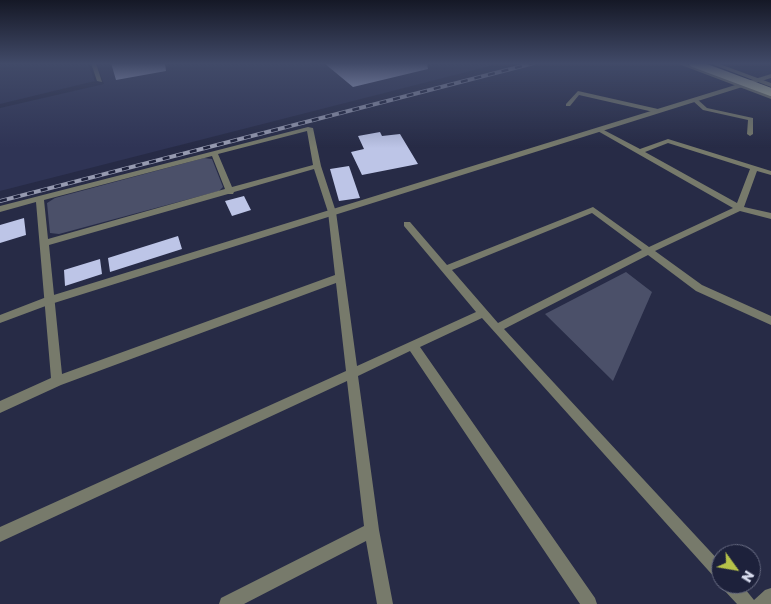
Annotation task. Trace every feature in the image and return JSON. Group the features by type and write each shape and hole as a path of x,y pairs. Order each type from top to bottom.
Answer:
{"street":[{"path":"0,319 48,301 723,91"},
{"path":"755,91 771,97"},
{"path":"568,105 578,93 658,111"},
{"path":"695,100 705,109 751,119 750,134"},
{"path":"0,209 310,128 317,166 332,212 372,530 385,604"},
{"path":"598,129 739,208 771,216"},
{"path":"639,152 668,141 771,173"},
{"path":"214,153 230,192"},
{"path":"44,243 317,166"},
{"path":"497,328 649,250 739,208 754,168"},
{"path":"40,198 48,301 57,381"},
{"path":"446,269 593,210 699,288 771,321"},
{"path":"407,224 483,313 711,563"},
{"path":"0,408 57,381 341,277"},
{"path":"0,535 483,313"},
{"path":"412,345 590,604"},
{"path":"227,604 372,530"},
{"path":"739,594 748,604"},
{"path":"761,604 771,596"}],"shaded area":[{"path":"0,91 53,91 0,104"},
{"path":"73,91 391,91 0,191 0,108"},
{"path":"204,158 212,159 223,187 219,191 59,234 50,233 47,203 55,198"},
{"path":"626,272 652,292 613,381 545,314"}],"building":[{"path":"380,132 382,136 400,134 418,164 362,175 351,152 364,149 358,136"},
{"path":"349,166 360,198 339,201 330,169"},
{"path":"244,196 251,210 232,216 225,201"},
{"path":"24,218 26,235 0,243 0,225"},
{"path":"178,236 182,249 110,272 108,258"},
{"path":"100,259 102,274 65,286 64,270"}],"railway":[{"path":"0,201 425,91"}]}
